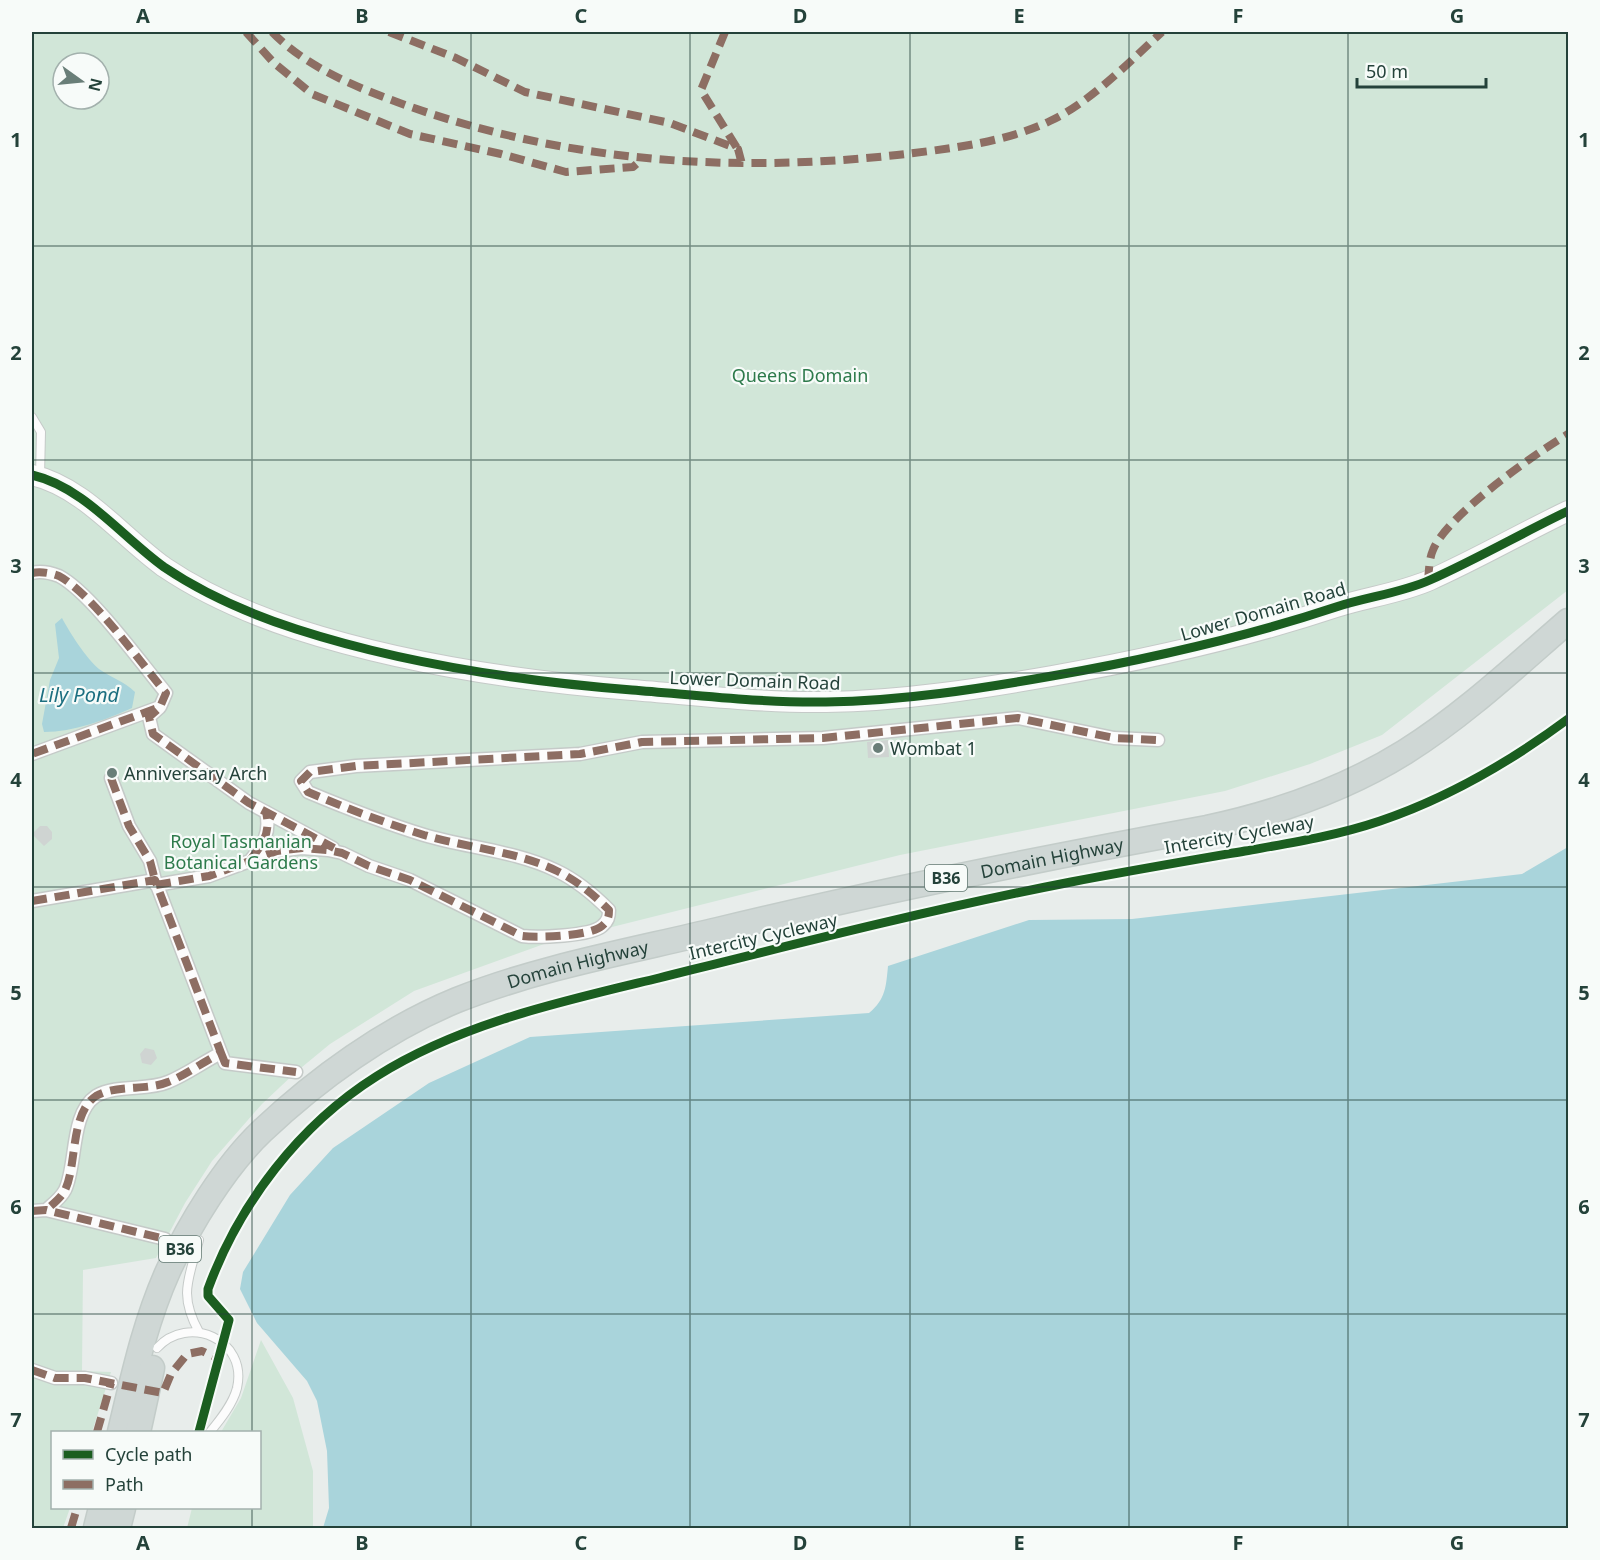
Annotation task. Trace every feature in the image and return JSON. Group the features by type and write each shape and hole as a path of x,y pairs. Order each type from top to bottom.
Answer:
{"main road":[{"name":"Domain Highway","path":"120,1431 152,1312 168,1271 223,1178 260,1133 363,1050 392,1032 456,1001 532,975 919,883 1216,826 1299,803 1342,785 1406,751 1446,723 1569,621"},
{"name":"Domain Highway","path":"138,1431 157,1348 182,1277 199,1240 232,1185 302,1099"},
{"path":"96,1528 101,1509"},
{"path":"118,1528 123,1509"}],"street":[{"name":"Lower Domain Road","path":"36,476 60,485 164,566 209,594 273,622 338,642 440,665 586,686 760,701 827,702 979,689 1189,650 1265,631 1343,605 1428,581 1569,511"},
{"path":"32,573 58,576 106,620 166,693 160,707 149,717 153,734 249,803 342,853 369,866 410,880 522,936 542,938 601,928 608,919 609,909 593,895 558,872 524,858 480,850 381,821 308,792 301,781 310,772 356,766 580,754 642,742 823,738 1018,718 1114,738 1158,740"},
{"path":"32,754 160,707"},
{"path":"111,778 129,826 150,861 155,882 225,1063 296,1072"},
{"path":"250,861 264,843 269,826 266,812"},
{"path":"32,901 209,876 277,851 302,848 342,853"},
{"path":"46,1210 66,1188 72,1152 84,1110 96,1096 124,1089 167,1083 220,1053"},
{"path":"32,1211 46,1210 165,1239"},
{"path":"32,1370 55,1378 85,1378 111,1383"}],"lane":[{"path":"32,417 41,432 36,476"},
{"path":"199,1240 186,1294 188,1312 199,1332"},
{"path":"157,1348 164,1341 177,1335 199,1332 214,1337 228,1347 235,1356 237,1388 229,1405 211,1431"}],"green space":[{"name":"Queens Domain","path":"32,32 1568,32 1568,590 1382,735 1310,764 1225,791 900,855 544,944 414,991 330,1044 262,1104 212,1161 185,1203 156,1258 83,1270 82,1371 111,1372 92,1431 51,1431 51,1509 70,1509 63,1528 32,1528"},
{"path":"261,1340 293,1398 313,1471 313,1528 187,1528 192,1509 261,1509 261,1431 222,1431 241,1398"}],"water":[{"name":"Lily Pond","path":"62,618 94,664 135,692 132,708 78,728 44,732 42,724 50,680 59,658 55,624"},
{"path":"1568,847 1568,1528 323,1528 329,1508 327,1451 317,1401 307,1381 257,1323 240,1289 243,1272 290,1195 333,1148 429,1083 530,1037 869,1013 882,997 886,986 888,966 1029,920 1132,919 1522,874"}],"building":[{"name":"Wombat 1","path":"888,740 889,757 868,758 867,742"},
{"path":"40,826 47,826 52,832 52,839 44,846 32,834"},
{"path":"145,1048 154,1050 157,1058 151,1065 142,1063 140,1054"}],"marked path":[{"path":"246,32 274,63 312,94 410,134 501,154 566,172 633,167 641,160"},
{"path":"272,32 299,55 330,74 397,102 458,122 519,138 581,150 643,158 769,163 833,161 897,155 975,144 1014,135 1050,121 1080,103 1109,81 1162,32"},
{"path":"389,32 456,58 525,92 670,123 738,149 742,164"},
{"path":"725,32 701,90 737,148"},
{"path":"1428,581 1433,550 1441,536 1455,520 1493,486 1568,434"},
{"path":"32,573 42,572 59,576 86,597 166,693 160,707 32,754"},
{"path":"157,710 149,717 153,734 249,803 334,848"},
{"path":"156,885 209,876 277,851 302,848 328,850 342,853 369,866 410,880 522,936 576,934 602,926 608,919 609,910 584,888 564,875 525,859 424,835 380,820 308,792 301,781 310,772 356,766 580,754 642,742 823,738 1018,718 1114,738 1158,740"},
{"path":"111,778 129,826 150,861 155,880"},
{"path":"250,860 265,838 266,812"},
{"path":"32,901 155,880 221,1053 160,1085 113,1090 96,1096 82,1114 65,1190 46,1210"},
{"path":"221,1053 225,1063 296,1072"},
{"path":"32,1211 46,1210 165,1239"},
{"path":"32,1370 55,1378 85,1378 163,1393 171,1374 187,1354 202,1351 219,1359"},
{"path":"97,1431 111,1383"},
{"path":"71,1528 77,1509"}],"cycle path":[{"path":"32,475 51,481 86,501 148,555 195,586 262,617 296,629 378,652 505,676 590,686 802,702 911,697 968,690 1052,676 1196,647 1396,592 1430,580 1568,511"},
{"name":"Intercity Cycleway","path":"199,1431 229,1320 208,1296 208,1289 237,1227 275,1169 322,1118 377,1076 409,1058 478,1028 550,1005 812,940 1019,892 1296,842 1363,826 1405,812 1478,778 1524,750 1568,719"}],"place":[{"name":"Wombat 1","path":"878,748"},
{"name":"Anniversary Arch","path":"112,773"}],"park label":[{"name":"Royal Tasmanian Botanical Gardens","path":"241,851"}]}
